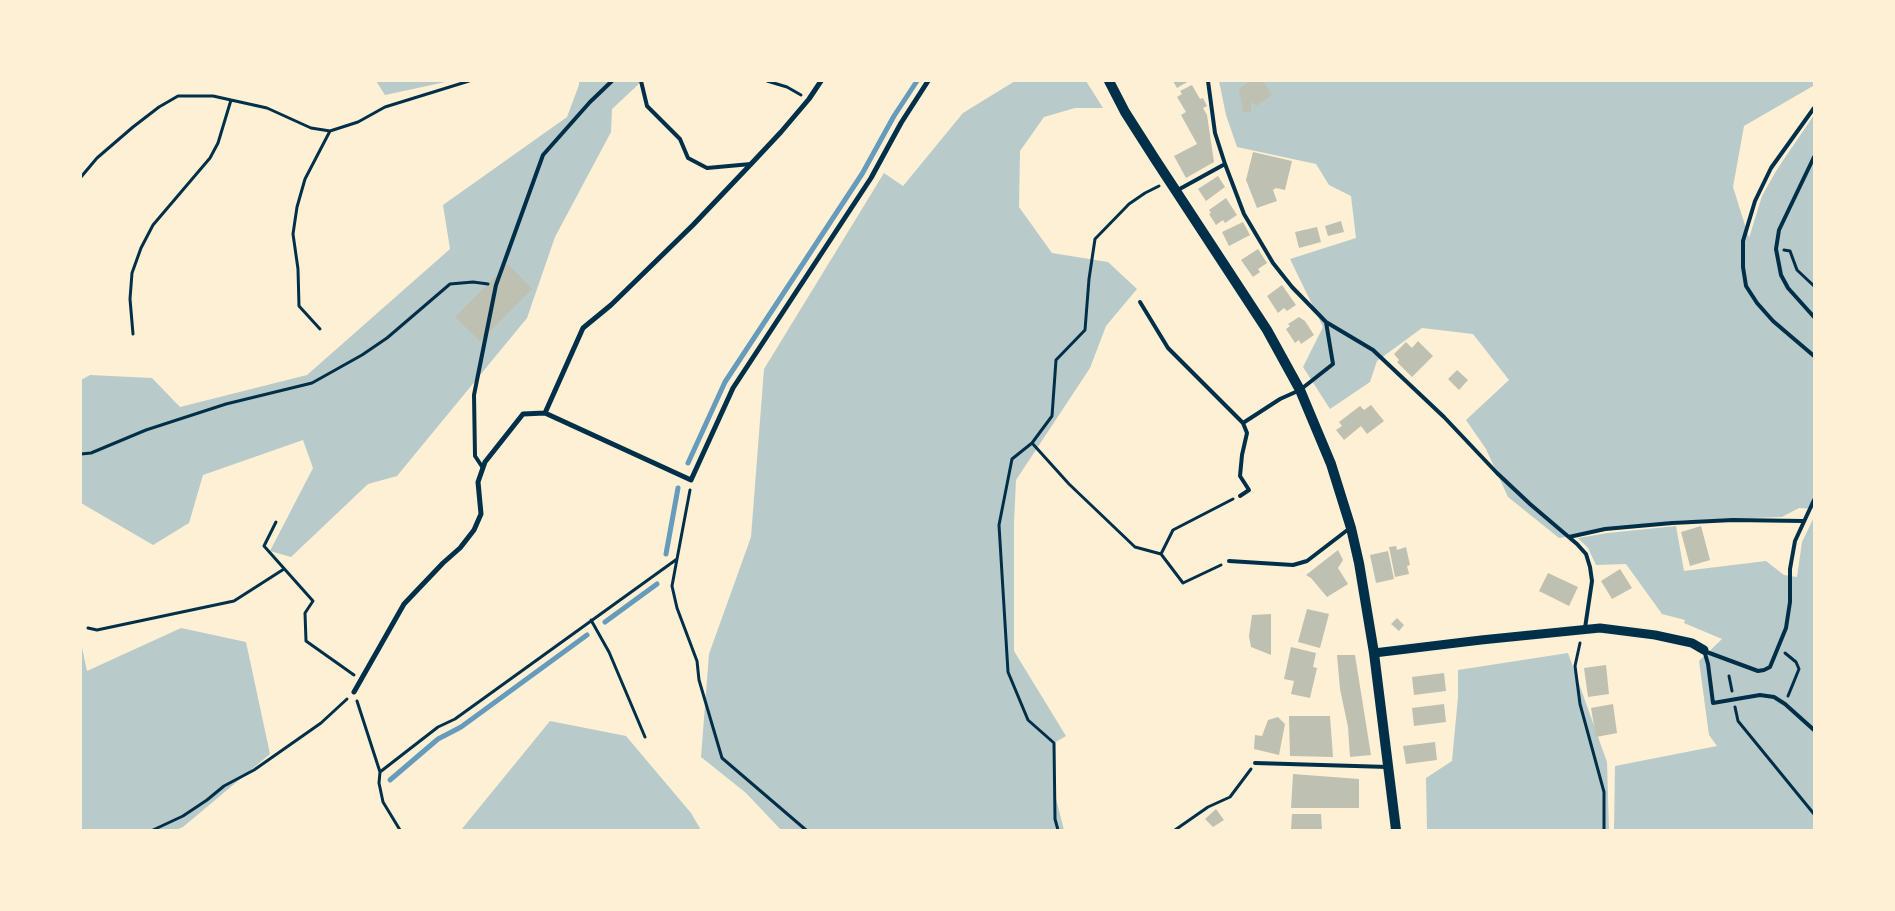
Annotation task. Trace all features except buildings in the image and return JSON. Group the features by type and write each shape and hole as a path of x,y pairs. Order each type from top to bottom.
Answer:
{"main road":[{"path":"1109,81 1125,112 1267,330 1300,390 1331,464 1351,528 1359,563 1374,653 1396,830"}],"street":[{"path":"545,413 583,328 611,305 751,164 781,132 820,81"},
{"path":"354,692 404,604 460,548 474,530 481,514 478,482 483,468 523,414 545,413 692,480 733,388 871,178 901,123 928,81"},
{"path":"1374,653 1600,628 1655,635 1692,643 1704,650"}],"lane":[{"path":"483,468 475,456 474,395 496,285 543,155 590,102 612,81"},
{"path":"641,81 647,106 680,139 688,158 707,168 751,164"},
{"path":"1208,81 1215,134 1225,164 1244,214 1273,263 1292,287 1326,322 1373,350 1444,417 1497,473 1586,554 1590,567 1592,589 1585,630"},
{"path":"1814,108 1771,168 1755,201 1743,241 1743,267 1746,286 1752,294 1774,321 1814,356"},
{"path":"1814,157 1779,230 1776,249 1781,275 1788,288 1814,317"},
{"path":"1176,191 1225,164"},
{"path":"1140,302 1168,348 1243,422 1247,433 1240,476 1249,490 1240,496"},
{"path":"1243,422 1280,399 1300,390 1332,364 1326,322"},
{"path":"1704,650 1758,670 1770,667 1786,628 1790,602 1790,569 1795,541 1814,500"},
{"path":"1569,537 1606,529 1672,523 1733,520 1803,521"},
{"path":"1229,561 1293,565 1307,561 1351,528"},
{"path":"1704,650 1708,664 1713,703 1760,695 1774,697 1785,704 1814,730"},
{"path":"1256,763 1388,767"}],"path":[{"path":"81,177 97,158 133,127 178,96 213,96 267,108 311,128 330,131 358,122 385,107 469,81"},
{"path":"767,81 787,87 808,99"},
{"path":"133,334 130,299 132,273 141,248 154,225 210,158 218,143 231,100"},
{"path":"320,329 299,306 298,269 293,234 297,207 305,179 330,131"},
{"path":"1058,830 1055,818 1054,743 1028,720 1008,672 999,525 1012,459 1032,443 1052,416 1056,360 1085,330 1089,279 1095,239 1130,204 1145,193 1170,182"},
{"path":"1776,249 1790,251 1797,270 1814,286"},
{"path":"81,454 92,453 146,430 226,404 312,383 362,355 387,338 450,284 473,282 496,285"},
{"path":"1032,443 1069,484 1135,547 1161,554 1182,583 1229,561"},
{"path":"692,480 672,586 677,608 697,661 699,680 722,758 806,830"},
{"path":"1161,554 1173,530 1240,496"},
{"path":"276,522 264,546 313,601 305,613 306,642 361,679"},
{"path":"380,772 438,727 455,719 677,559"},
{"path":"88,628 97,630 234,601 284,568"},
{"path":"591,620 609,652 645,737"},
{"path":"1585,630 1576,666 1580,704 1604,792 1604,830"},
{"path":"1778,650 1784,652 1796,662 1799,669 1785,704"},
{"path":"1730,676 1738,721 1814,814"},
{"path":"153,830 182,816 207,800 224,786 254,770 321,723 354,692 380,772 379,783 383,802 400,830"},
{"path":"1175,830 1208,807 1230,797 1256,763"}],"shaded area":[{"path":"376,81 450,81 385,95"},
{"path":"579,81 642,81 612,109 611,132 555,237 527,318 397,476 368,484 291,557 270,551 313,468 303,440 203,475 189,523 153,545 81,503 81,380 90,375 152,378 180,407 307,375 450,249 443,205 567,117"},
{"path":"1015,81 1086,81 1103,108 1075,108 1044,117 1020,151 1019,207 1052,253 1108,262 1137,289 1106,326 1090,368 1016,480 1014,651 1066,736 1054,743 1053,787 1064,830 781,830 746,793 701,757 709,654 751,537 764,369 884,173 903,186 963,113"},
{"path":"1219,81 1814,81 1813,86 1744,126 1733,187 1749,238 1762,196 1776,171 1814,115 1814,509 1799,508 1782,517 1671,521 1559,538 1508,497 1486,449 1466,420 1509,380 1473,334 1422,328 1377,361 1370,382 1330,409 1303,367 1323,327 1290,259 1356,238 1351,196 1329,185 1316,164 1237,147 1226,115"},
{"path":"1814,517 1814,830 1614,830 1615,766 1717,746 1709,735 1699,661 1722,639 1684,623 1685,620 1662,614 1626,564 1596,565 1588,548 1578,538 1676,526 1684,571 1766,561 1784,575 1797,577 1802,542"},
{"path":"181,628 246,642 270,754 183,827 176,830 81,830 81,643 87,671"},
{"path":"1568,653 1607,762 1609,830 1427,830 1426,778 1452,761 1458,697 1458,670"},
{"path":"550,721 626,736 691,813 701,830 461,830"}],"waterway":[{"path":"688,463 725,382 862,174 894,116 917,81"},
{"path":"666,554 678,488"},
{"path":"605,622 657,584"},
{"path":"390,780 438,739 461,727 587,635"}]}
